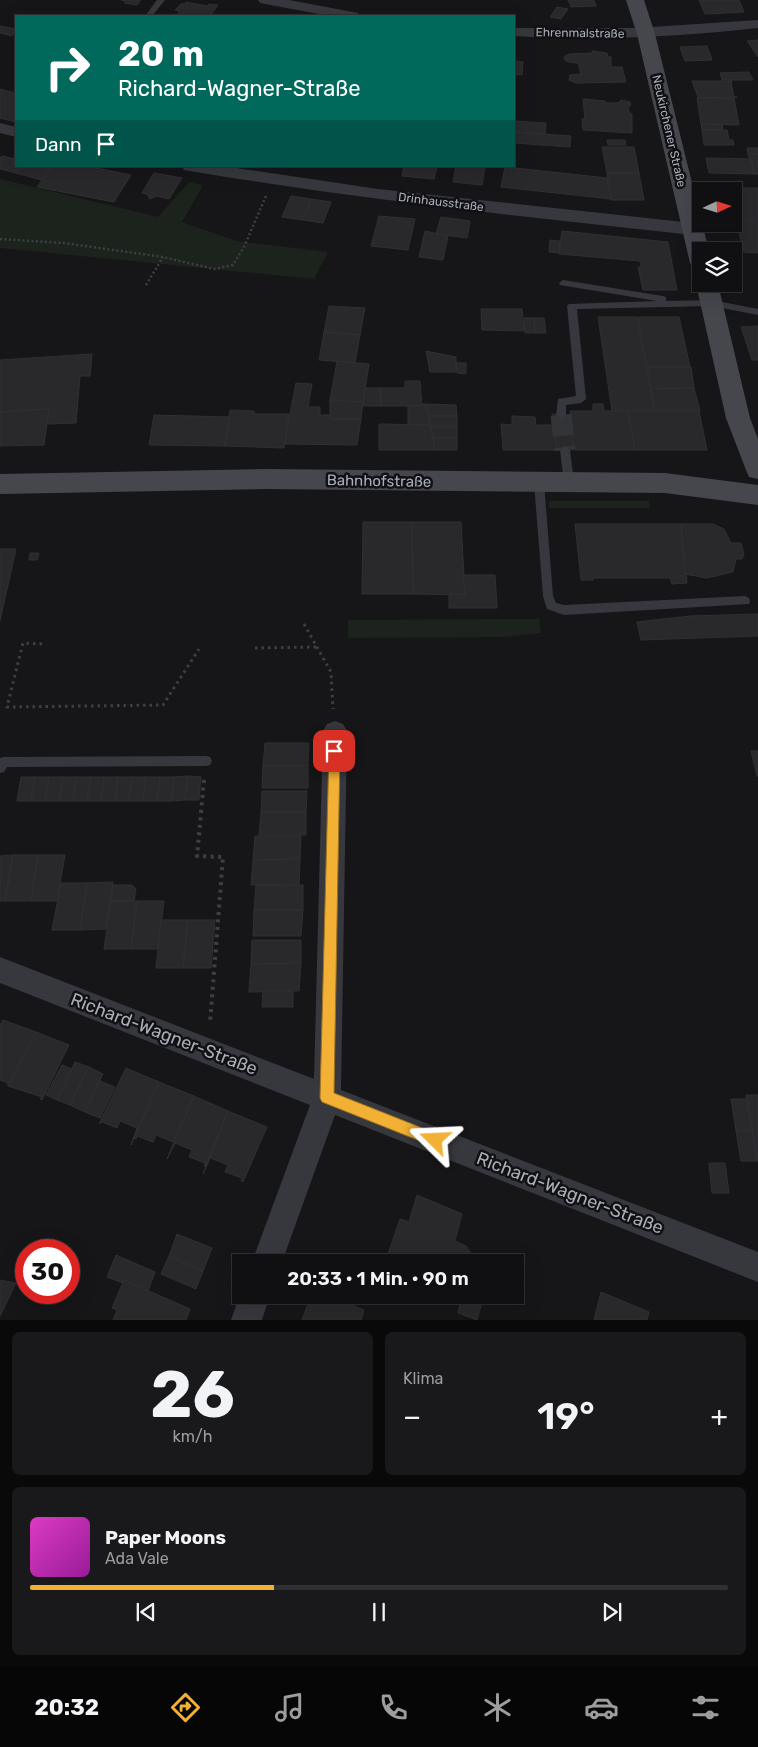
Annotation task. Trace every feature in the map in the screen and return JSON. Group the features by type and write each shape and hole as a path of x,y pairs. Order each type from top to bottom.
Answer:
{"main road":[{"name":"Neukirchener Straße","path":"635,0 646,34 692,229"},
{"path":"703,297 738,418 758,470"},
{"name":"Bahnhofstraße","path":"0,484 257,480 665,483 690,484 758,495"}],"street":[{"path":"265,0 348,15"},
{"name":"Ehrenmalstraße","path":"515,32 646,34 689,32 758,24"},
{"path":"0,128 15,132"},
{"name":"Drinhausstraße","path":"196,167 273,180 456,205 692,229"},
{"path":"270,1254 327,1098 335,731"},
{"name":"Richard-Wagner-Straße","path":"0,970 758,1267"},
{"path":"246,1320 252,1304"}],"lane":[{"path":"149,15 161,0"},
{"path":"563,283 703,297 758,312"},
{"path":"561,415 561,402 581,399 572,306 703,297"},
{"path":"565,450 569,483"},
{"path":"539,483 548,596 551,606 564,610 745,601"},
{"path":"0,768 4,762 206,761"}],"path":[{"path":"0,239 64,243 163,257 214,269 233,265 244,247 273,180"},
{"path":"146,285 163,257"},
{"path":"304,624 331,672 335,731"},
{"path":"42,644 23,643 6,708 162,705 199,649"},
{"path":"255,648 317,647"},
{"path":"206,761 197,856 223,857 208,1051"}],"shaded area":[{"path":"0,179 158,217 189,182 203,185 182,222 236,241 328,252 314,279 0,248"},
{"path":"549,501 649,501 650,508 549,508"},
{"path":"539,619 541,633 503,637 348,638 348,620"}],"building":[{"path":"121,0 141,0 137,5 124,3 126,1"},
{"path":"568,0 594,0 596,6 571,7"},
{"path":"699,0 739,0 744,12 705,14"},
{"path":"186,2 207,6 209,4 218,5 211,15 177,15 180,11 175,10 181,4"},
{"path":"557,7 568,9 561,19 550,17"},
{"path":"0,26 15,29 12,36 0,33"},
{"path":"758,40 758,57 747,41"},
{"path":"707,46 712,60 685,61 680,47"},
{"path":"592,51 607,53 608,57 611,57 611,67 622,67 626,82 576,83 569,80 570,75 581,74 578,63 568,62 564,59 565,56 569,54 593,53"},
{"path":"515,61 523,62 522,75 515,74"},
{"path":"749,72 753,80 722,80 720,73"},
{"path":"692,81 731,81 734,97 737,97 697,98"},
{"path":"0,89 15,93 15,122 0,118"},
{"path":"697,98 734,98 739,125 701,124"},
{"path":"583,99 605,101 605,103 618,103 621,100 630,102 631,105 628,107 629,112 632,114 632,133 583,130 582,119 585,119"},
{"path":"515,121 546,123 545,134 515,132"},
{"path":"701,124 722,125 723,130 702,130"},
{"path":"702,130 727,130 729,140 733,140 734,145 704,145"},
{"path":"515,132 571,136 570,147 515,143"},
{"path":"607,140 625,140 626,145 608,145"},
{"path":"602,147 634,147 639,173 607,173"},
{"path":"747,148 758,148 758,154 748,154"},
{"path":"748,154 758,154 758,174 754,174"},
{"path":"2,156 15,159 15,167 51,167 42,180 0,169 0,158"},
{"path":"706,158 751,159 754,174 709,173"},
{"path":"51,167 91,167 131,175 114,202 37,187"},
{"path":"404,167 437,167 434,179 402,176"},
{"path":"456,167 485,167 482,185 453,182"},
{"path":"505,167 607,178 611,199 501,187"},
{"path":"154,173 182,178 169,199 157,196 150,199 147,194 142,193"},
{"path":"607,173 639,173 644,200 611,200"},
{"path":"742,188 758,188 758,219 742,219"},
{"path":"291,196 311,199 303,220 282,217"},
{"path":"311,199 331,202 323,223 303,220"},
{"path":"379,216 415,219 408,250 371,246"},
{"path":"441,217 470,221 467,238 436,234"},
{"path":"742,220 758,220 758,253 744,252 739,232 742,232"},
{"path":"425,231 448,236 443,260 419,257"},
{"path":"562,231 668,242 677,290 643,290 638,267 641,267 640,261 559,254"},
{"path":"550,240 560,241 559,253 549,252"},
{"path":"329,306 365,308 360,335 324,332"},
{"path":"481,309 522,309 524,331 482,330"},
{"path":"598,317 637,317 654,411 612,411"},
{"path":"638,317 679,317 690,367 647,367"},
{"path":"524,318 534,318 535,333 525,333"},
{"path":"534,318 544,318 546,333 535,333"},
{"path":"758,326 758,360 752,360 741,327"},
{"path":"324,332 360,335 355,363 319,360"},
{"path":"426,351 456,357 456,372 430,372"},
{"path":"92,354 90,376 80,376 76,423 47,424 49,409 0,412 0,360"},
{"path":"337,361 369,364 363,402 330,400"},
{"path":"456,363 466,363 466,374 457,373"},
{"path":"647,367 691,367 694,388 651,389"},
{"path":"405,381 420,381 422,406 381,406 380,388 405,388"},
{"path":"296,383 312,384 308,407 320,407 320,415 330,415 330,419 361,419 357,445 284,444"},
{"path":"365,388 380,388 381,406 363,406"},
{"path":"694,388 700,411 655,411 651,389"},
{"path":"330,400 363,402 361,419 330,419"},
{"path":"426,404 430,425 408,424 408,406 422,406"},
{"path":"426,404 456,405 457,416 429,416"},
{"path":"593,404 603,404 604,411 628,411 635,450 574,450 570,411 593,411"},
{"path":"49,409 44,445 0,446 0,412"},
{"path":"230,410 254,411 254,414 289,414 284,448 225,446"},
{"path":"628,411 699,411 707,450 635,450"},
{"path":"552,414 570,416 573,450 557,450"},
{"path":"154,415 229,417 225,446 149,445"},
{"path":"429,416 457,416 457,427 431,427"},
{"path":"512,416 535,417 536,425 554,425 557,450 503,450 501,424 512,425"},
{"path":"379,424 430,425 435,450 379,450"},
{"path":"431,427 457,427 457,438 433,438"},
{"path":"433,438 457,438 457,450 435,450"},
{"path":"363,522 412,522 413,594 362,594"},
{"path":"412,522 461,522 465,595 413,594"},
{"path":"575,524 681,524 687,583 672,584 670,578 593,578 593,580 581,580"},
{"path":"681,524 713,524 724,529 731,543 741,543 744,555 742,559 736,559 733,572 707,578 685,574"},
{"path":"0,549 16,549 0,621"},
{"path":"30,553 39,553 37,560 29,560"},
{"path":"463,575 495,575 497,608 449,608 449,594 465,595"},
{"path":"758,614 758,636 641,640 637,622 690,616"},
{"path":"265,743 309,743 308,766 263,766"},
{"path":"751,751 758,751 758,776 757,776"},
{"path":"263,766 308,766 308,788 262,788"},
{"path":"188,776 185,800 171,801 174,777"},
{"path":"188,776 201,777 199,800 185,800"},
{"path":"21,777 35,777 31,801 17,801"},
{"path":"35,777 49,777 45,801 31,801"},
{"path":"49,777 63,777 59,801 45,801"},
{"path":"63,777 77,777 73,801 59,801"},
{"path":"77,777 91,777 87,801 73,801"},
{"path":"91,777 104,777 101,801 87,801"},
{"path":"104,777 118,777 115,801 101,801"},
{"path":"118,777 132,777 129,801 115,801"},
{"path":"132,777 146,777 143,801 129,801"},
{"path":"146,777 160,777 157,801 143,801"},
{"path":"160,777 174,777 171,801 157,801"},
{"path":"262,791 307,791 306,812 261,812"},
{"path":"261,812 306,812 306,835 259,835"},
{"path":"255,836 301,836 300,859 253,860"},
{"path":"13,855 5,901 0,901 0,856"},
{"path":"13,855 38,855 31,901 5,901"},
{"path":"38,855 65,855 57,901 31,901"},
{"path":"300,859 299,884 251,885 253,860"},
{"path":"113,882 106,929 80,930 87,883"},
{"path":"61,883 87,883 80,930 52,930"},
{"path":"113,885 132,885 136,889 134,901 111,901"},
{"path":"256,885 303,885 303,910 254,910"},
{"path":"111,901 137,901 131,949 104,949"},
{"path":"137,901 164,901 158,949 131,949"},
{"path":"254,910 303,910 301,936 253,936"},
{"path":"161,920 188,920 183,968 156,968"},
{"path":"188,920 215,920 211,968 183,968"},
{"path":"252,940 301,940 301,963 251,964"},
{"path":"301,963 299,991 249,992 251,964"},
{"path":"263,991 293,991 293,1007 262,1007"},
{"path":"3,1020 36,1032 8,1086 8,1083 0,1080 0,1025"},
{"path":"36,1032 69,1045 42,1100 40,1099 42,1097 8,1086"},
{"path":"75,1062 89,1067 70,1105 57,1100"},
{"path":"62,1065 72,1069 57,1100 46,1095"},
{"path":"89,1067 103,1074 85,1112 70,1105"},
{"path":"126,1068 159,1082 131,1145 137,1128 120,1121 117,1128 102,1122 99,1124"},
{"path":"100,1081 115,1087 100,1118 85,1112"},
{"path":"159,1082 194,1096 173,1142 156,1135 153,1142 137,1136 136,1139 134,1138"},
{"path":"746,1095 758,1095 758,1161 757,1161"},
{"path":"194,1096 228,1111 205,1167 205,1163 189,1157 192,1150 175,1143 167,1159"},
{"path":"731,1099 747,1099 752,1131 736,1131"},
{"path":"228,1111 267,1127 243,1182 241,1181 242,1178 225,1172 228,1165 210,1158 203,1174"},
{"path":"736,1131 752,1131 757,1161 741,1161"},
{"path":"709,1163 725,1163 729,1193 712,1193"},
{"path":"417,1195 462,1214 455,1241 466,1246 470,1254 388,1254 400,1219 409,1222"},
{"path":"177,1234 212,1248 203,1271 169,1256"},
{"path":"116,1255 155,1272 148,1291 124,1280 123,1283 107,1277"},
{"path":"169,1256 203,1271 196,1289 161,1274"},
{"path":"0,1280 15,1283 15,1285 0,1316"},
{"path":"124,1280 190,1309 186,1320 113,1320 117,1310 112,1308"},
{"path":"601,1292 649,1312 647,1320 594,1320"},
{"path":"308,1304 349,1304 364,1310 361,1320 302,1320"},
{"path":"460,1304 481,1304 477,1320 458,1313"}],"tunnel":[{"path":"561,415 565,450"}],"route":[{"path":"334,751 327,1098 435,1140"}]}
